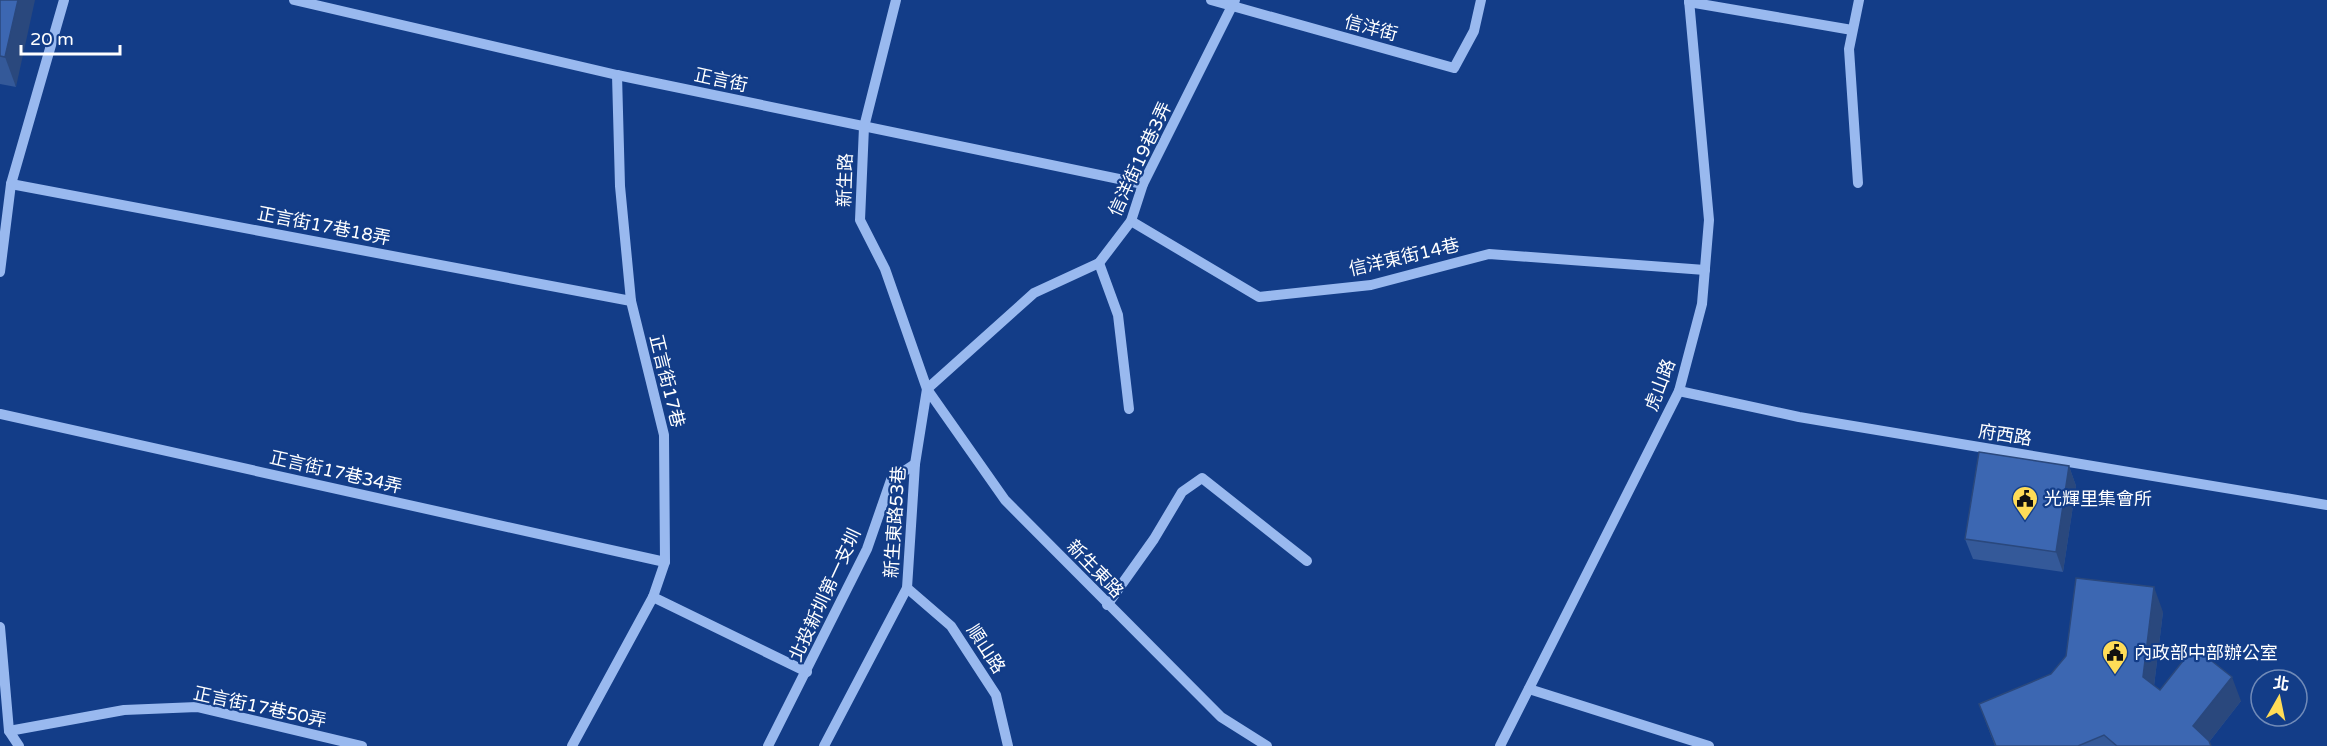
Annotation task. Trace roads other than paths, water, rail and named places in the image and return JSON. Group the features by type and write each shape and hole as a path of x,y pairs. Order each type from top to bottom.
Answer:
{"street":[{"path":"0,272 11,184 64,0"},
{"name":"正言街","path":"294,0 617,75 1143,184"},
{"name":"新生路","path":"896,0 864,127 860,220 885,269 927,388"},
{"name":"信洋街","path":"1211,0 1234,3 1454,68 1474,31 1481,0"},
{"path":"1858,183 1848,49 1859,0"},
{"path":"1689,1 1852,30"},
{"name":"虎山路","path":"1500,746 1679,391 1702,304 1709,220 1689,1"},
{"name":"信洋街19巷3弄","path":"927,388 1034,292 1099,263 1131,221 1143,184 1234,3"},
{"name":"正言街17巷","path":"572,746 653,597 665,562 664,435 631,301 620,186 617,75"},
{"name":"正言街17巷18弄","path":"11,184 631,301"},
{"name":"信洋東街14巷","path":"1131,221 1259,297 1371,285 1489,254 1705,270"},
{"path":"1099,263 1118,315 1129,410"},
{"name":"新生東路53巷","path":"824,746 907,588 915,464 927,388"},
{"name":"新生東路","path":"927,388 1005,500 1221,717 1267,746"},
{"name":"府西路","path":"1679,391 1799,417 2327,505"},
{"name":"正言街17巷34弄","path":"0,414 665,562"},
{"name":"北投新圳第一支圳","path":"768,746 867,549 891,480 915,464"},
{"path":"1107,605 1154,538 1182,492 1202,478 1307,561"},
{"name":"順山路","path":"907,588 951,626 996,695 1008,746"},
{"path":"653,597 807,672"},
{"path":"0,627 9,731 19,746"},
{"path":"1529,689 1709,746"},
{"name":"正言街17巷50弄","path":"9,731 124,710 197,707 362,746"}],"place":[{"name":"光輝里集會所","path":"2025,522"},
{"name":"內政部中部辦公室","path":"2115,676"}]}
